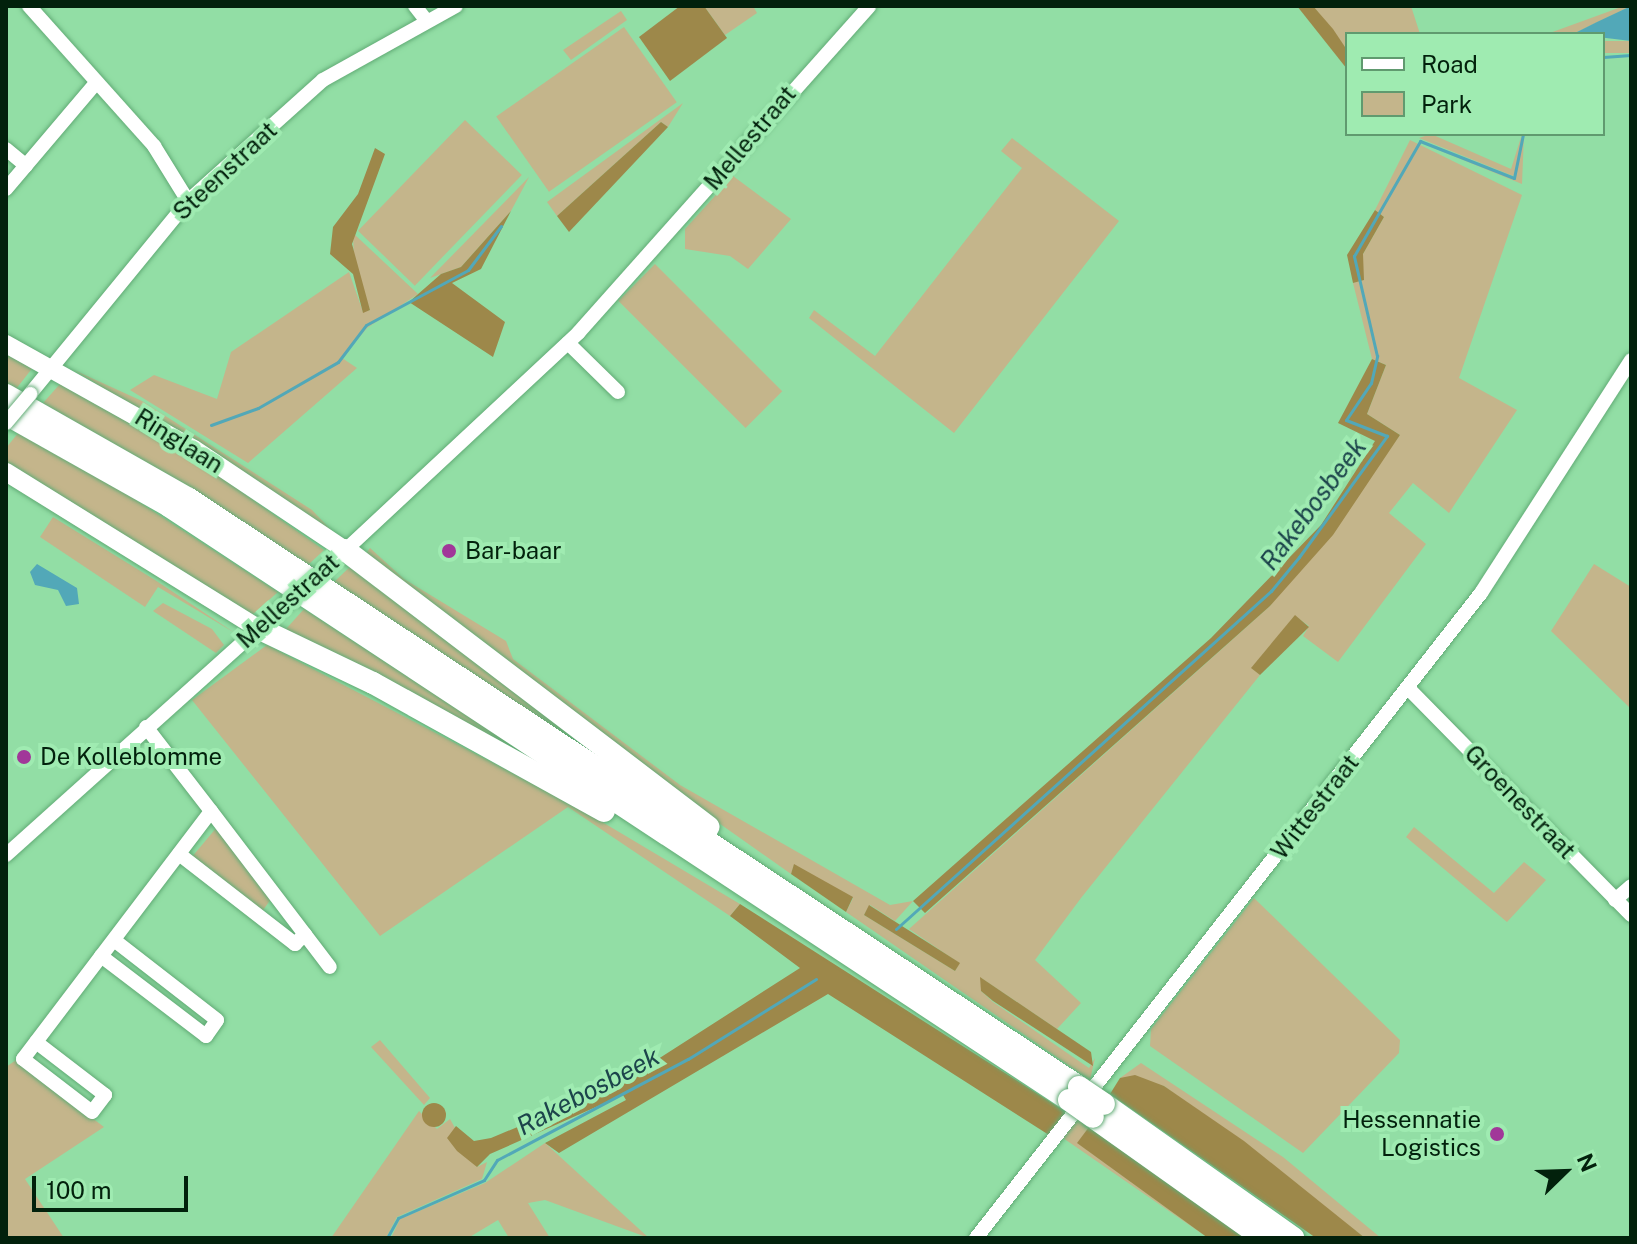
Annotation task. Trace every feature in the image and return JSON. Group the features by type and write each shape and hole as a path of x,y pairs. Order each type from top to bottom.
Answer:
{"highway":[{"path":"6,395 189,499 744,878"},
{"path":"6,414 169,506 1293,1238"},
{"path":"345,550 715,832 744,878"},
{"path":"258,628 373,683 744,878"},
{"path":"1099,1110 1263,1238"}],"main road":[{"name":"Ringlaan","path":"6,344 54,367 345,550"},
{"path":"6,472 258,628"}],"street":[{"path":"29,6 95,84 154,146 188,201"},
{"path":"415,6 426,20"},
{"name":"Steenstraat","path":"6,423 188,201 323,80 456,6"},
{"name":"Mellestraat","path":"6,855 323,571 568,343 869,6"},
{"path":"6,189 95,84"},
{"path":"6,149 26,166"},
{"path":"568,343 618,392"},
{"name":"Wittestraat","path":"976,1238 1409,689 1540,509 1631,360"},
{"name":"Groenestraat","path":"1409,689 1631,915"},
{"path":"146,727 330,967"},
{"path":"36,1042 105,1095 92,1112 23,1059 211,811"},
{"path":"179,854 295,944 305,934"},
{"path":"1615,900 1631,886"},
{"path":"101,956 206,1036 217,1020 114,940"}],"green space":[{"path":"704,6 753,6 757,13 725,35"},
{"path":"1313,6 1411,6 1419,32 1345,32 1345,47"},
{"path":"1624,6 1631,6 1577,32 1552,32"},
{"path":"621,11 627,20 571,60 563,50"},
{"path":"624,27 677,102 549,192 496,116"},
{"path":"1605,41 1631,41 1631,53 1605,53"},
{"path":"683,103 668,127 661,122 557,216 547,202"},
{"path":"465,120 522,175 415,286 358,231"},
{"path":"1436,136 1511,169 1522,136 1519,169 1513,176 1419,138"},
{"path":"1524,136 1522,184 1424,144 1514,179"},
{"path":"1012,138 1119,221 954,433 809,318 814,310 875,356 1022,168 1001,151"},
{"path":"1410,140 1522,195 1459,378 1517,410 1449,513 1413,483 1389,513 1426,544 1338,662 1303,636 1309,626 1295,616 1252,668 1260,675 1081,898 1035,960 1081,1003 1057,1029 981,978 981,991 993,1002 1089,1068 1095,1058 1090,1080 846,912 853,898 794,865 791,874 658,780 364,556 370,548 404,579 506,641 513,659 680,785 890,905 913,901 895,921 870,905 864,915 955,971 959,963 909,929 1270,606 1400,435 1367,414 1386,365 1372,359 1353,283 1363,280 1363,254 1384,217 1375,210"},
{"path":"733,176 791,219 748,269 730,256 685,249 685,229"},
{"path":"529,177 511,211 461,267 430,278"},
{"path":"353,233 418,294 367,328 342,358 357,368 248,463 130,390 154,375 217,399 231,352 349,272 363,312 370,310 354,263"},
{"path":"655,264 782,391 746,428 618,301"},
{"path":"6,352 34,366 16,389 6,384"},
{"path":"74,370 142,401 312,510 332,531"},
{"path":"60,384 158,433 324,550 308,565 43,403"},
{"path":"19,432 102,478 278,592 252,615 6,464 6,448"},
{"path":"53,517 235,633 158,587 145,607 40,537"},
{"path":"1594,564 1631,587 1631,709 1551,631"},
{"path":"352,565 662,800 334,582"},
{"path":"163,603 212,629 224,645 216,653 153,611"},
{"path":"304,609 606,806 286,629"},
{"path":"267,645 572,804 740,904 730,916 568,807 380,936 192,700"},
{"path":"217,827 271,899 261,913 191,858"},
{"path":"1414,827 1494,893 1524,862 1546,880 1507,922 1406,837"},
{"path":"1254,898 1400,1040 1399,1053 1303,1153 1150,1046 1151,1029"},
{"path":"380,1040 430,1098 424,1105 371,1047"},
{"path":"16,1060 104,1127 25,1179 64,1238 6,1238 6,1067"},
{"path":"1141,1063 1283,1157 1381,1238 1365,1238 1164,1086 1120,1078"},
{"path":"419,1111 437,1129 450,1119 477,1167 487,1162 482,1179 397,1217 386,1238 331,1238"},
{"path":"1077,1119 1089,1127 1078,1143 1208,1238 1063,1138"},
{"path":"545,1143 649,1238 545,1200 528,1203 550,1238 509,1238 498,1220 468,1238 391,1238 400,1219 485,1183"}],"shaded area":[{"path":"680,6 704,6 727,38 670,81 639,37"},
{"path":"1297,6 1313,6 1333,29 1345,47 1345,66"},
{"path":"661,122 668,127 569,232 557,216"},
{"path":"375,148 385,154 352,244 370,310 363,313 353,274 330,254 333,227 358,194"},
{"path":"1375,210 1384,217 1363,254 1364,280 1353,283 1347,255"},
{"path":"511,211 481,269 452,283 505,322 493,357 409,302 441,274 461,267"},
{"path":"1372,359 1386,365 1367,414 1400,435 1333,535 1270,606 925,913 913,901 1211,638 1321,525 1375,441 1338,423"},
{"path":"1295,615 1309,627 1260,675 1251,668"},
{"path":"794,864 853,897 846,912 791,874"},
{"path":"740,904 1066,1112 1049,1135 828,994 559,1153 545,1143 626,1100 623,1095 490,1154 477,1167 457,1151 447,1138 456,1126 474,1141 491,1138 616,1086 800,968 730,916"},
{"path":"869,905 960,963 955,971 864,915"},
{"path":"980,977 1091,1052 1093,1066 993,1001 981,991"},
{"path":"1135,1075 1164,1086 1244,1141 1365,1238 1316,1238 1110,1094 1120,1078"},
{"path":"429,1103 439,1103 446,1110 446,1120 439,1127 429,1127 422,1120 422,1110"},
{"path":"1089,1127 1247,1238 1208,1238 1077,1143"}],"water":[{"path":"1631,6 1631,41 1605,38 1605,32 1577,32"},
{"path":"37,564 77,588 79,604 66,606 58,590 35,585 30,572"}],"waterway":[{"name":"Rakebosbeek","path":"1605,57 1631,55"},
{"name":"Rakebosbeek","path":"896,929 1271,591 1299,557 1387,436 1346,420 1371,383 1377,356 1354,256 1420,141 1514,178 1523,136"},
{"path":"211,425 258,408 338,362 366,325 468,270 501,226"},
{"name":"Rakebosbeek","path":"387,1238 398,1218 484,1180 497,1160 688,1059 816,979"}],"place":[{"name":"Bar-baar","path":"449,551"},
{"name":"De Kolleblomme","path":"24,757"},
{"name":"Hessennatie Logistics","path":"1497,1134"}]}
